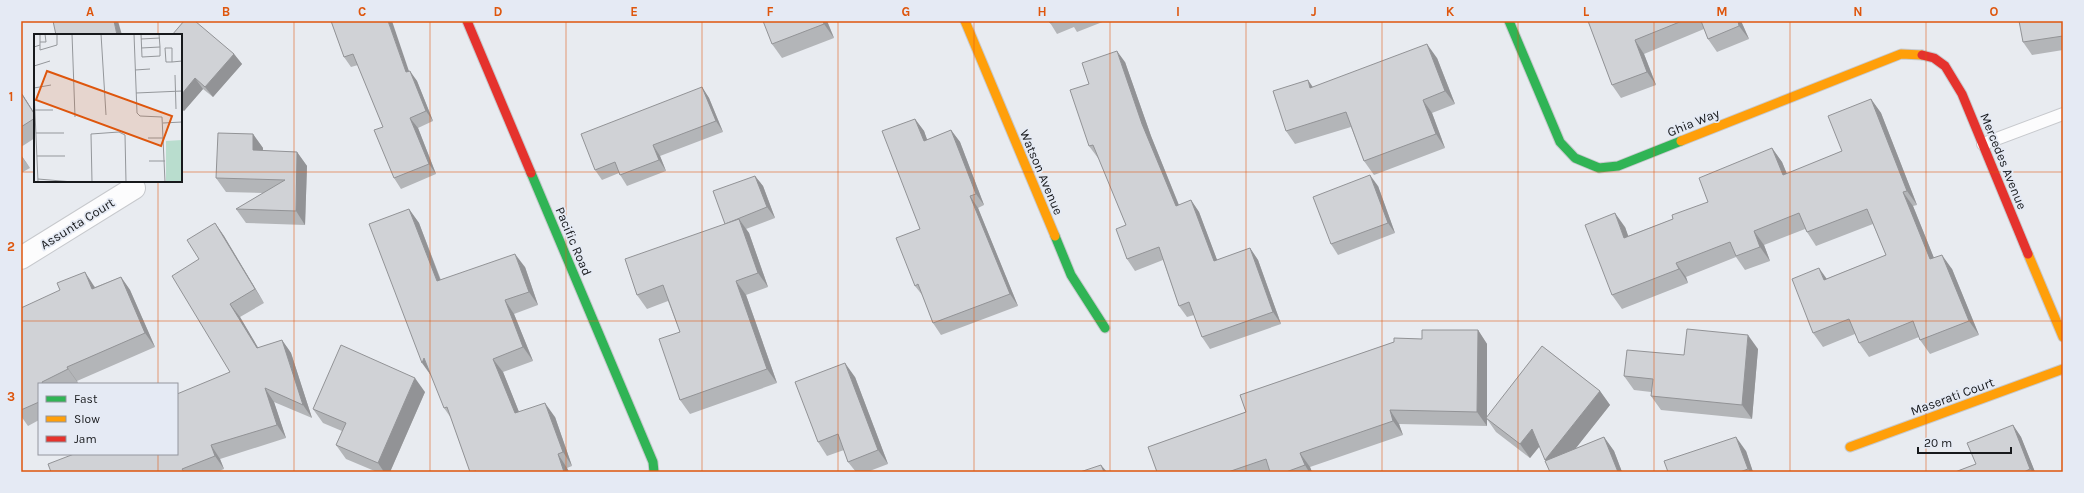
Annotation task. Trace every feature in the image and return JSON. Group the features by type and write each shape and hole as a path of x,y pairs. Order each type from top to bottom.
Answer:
{"street":[{"name":"Pacific Road","path":"467,21 628,401 653,462 654,472"},
{"name":"Watson Avenue","path":"965,21 1071,275 1105,328"},
{"name":"Ghia Way","path":"1509,21 1560,142 1575,158 1599,168 1618,166 1876,63"},
{"name":"Mercedes Avenue","path":"1876,63 1901,54 1931,56 1946,64 1962,94 2063,338"},
{"name":"Assunta Court","path":"21,258 134,188"},
{"name":"Maserati Court","path":"1850,447 2063,369"}],"lane":[{"path":"1983,144 2063,114"}],"building":[{"path":"53,21 114,21 117,34 56,34"},
{"path":"184,21 195,21 234,54 205,87 195,78 182,94 182,34 173,34"},
{"path":"331,21 388,21 406,72 410,71 426,111 410,118 429,164 394,178 374,130 383,127 353,54 344,57"},
{"path":"763,21 823,21 824,24 772,44"},
{"path":"1588,21 1682,21 1635,40 1647,72 1612,85"},
{"path":"1701,21 1738,21 1739,26 1708,39"},
{"path":"2019,21 2063,21 2063,36 2023,42"},
{"path":"1427,44 1445,91 1423,100 1436,134 1364,161 1346,112 1286,131 1273,91 1308,80 1310,88"},
{"path":"1117,51 1142,124 1176,206 1191,200 1214,261 1250,248 1273,312 1202,337 1189,302 1179,306 1159,247 1127,259 1116,229 1126,225 1093,145 1089,146 1070,90 1089,84 1082,63"},
{"path":"702,87 716,121 653,145 659,160 620,175 615,162 595,170 581,134"},
{"path":"21,93 34,113 34,119 21,127"},
{"path":"1871,99 1907,191 1903,192 1930,259 1942,255 1969,321 1920,340 1913,321 1859,343 1849,319 1813,333 1792,279 1819,268 1824,280 1886,255 1867,209 1807,232 1799,213 1754,231 1760,247 1736,256 1730,242 1676,263 1679,269 1612,295 1585,225 1615,213 1624,238 1673,219 1672,215 1708,202 1699,178 1772,148 1783,175 1842,151 1828,116"},
{"path":"915,119 924,141 951,130 976,194 970,196 1010,294 933,323 918,284 915,286 896,238 920,229 882,131"},
{"path":"218,133 253,134 253,150 297,152 296,211 236,209 285,180 216,178"},
{"path":"1370,175 1388,223 1331,244 1313,197"},
{"path":"755,176 767,207 725,224 713,191"},
{"path":"409,209 437,281 515,254 529,292 505,300 523,347 493,359 515,413 545,403 563,452 558,454 564,472 470,472 447,407 444,408 424,358 422,363 369,224"},
{"path":"739,219 758,273 736,281 767,369 680,400 659,339 680,332 663,285 637,295 625,259"},
{"path":"215,223 255,289 230,304 257,348 282,340 303,405 265,388 277,425 211,445 215,456 182,469 184,472 51,472 48,464 71,455 178,455 178,394 230,372 172,276 199,259 187,240"},
{"path":"85,272 92,289 121,277 145,333 67,367 68,369 42,383 38,383 38,402 21,410 21,308 60,290 57,283"},
{"path":"1687,329 1748,335 1742,405 1651,396 1653,379 1624,376 1627,350 1684,355"},
{"path":"1422,330 1478,330 1477,412 1390,410 1393,421 1300,453 1305,465 1286,472 1270,472 1266,459 1228,472 1157,472 1148,447 1246,412 1240,395 1394,342 1394,338 1422,339"},
{"path":"341,345 415,378 378,463 336,445 346,423 313,409"},
{"path":"1542,346 1600,391 1545,460 1532,429 1520,444 1486,418"},
{"path":"845,363 878,450 848,462 838,434 818,442 795,382"},
{"path":"2013,425 2030,469 2024,472 1955,472 1976,464 1967,443"},
{"path":"1604,437 1618,472 1550,472 1545,461"},
{"path":"1736,437 1748,469 1740,472 1668,472 1664,461"},
{"path":"1101,465 1104,472 1080,472"}],"traffic: fast":[{"path":"1509,21 1560,142 1575,158 1599,168 1618,166 1681,141"},
{"path":"531,173 653,462 654,472"},
{"path":"1055,236 1071,275 1105,328"}],"traffic: slow":[{"path":"965,21 1055,236"},
{"path":"1681,141 1901,54 1922,55"},
{"path":"2028,254 2063,337"},
{"path":"1850,447 2063,369"}],"traffic: jam":[{"path":"467,21 531,173"},
{"path":"1922,55 1934,58 1945,66 1962,94 2028,254"}]}
